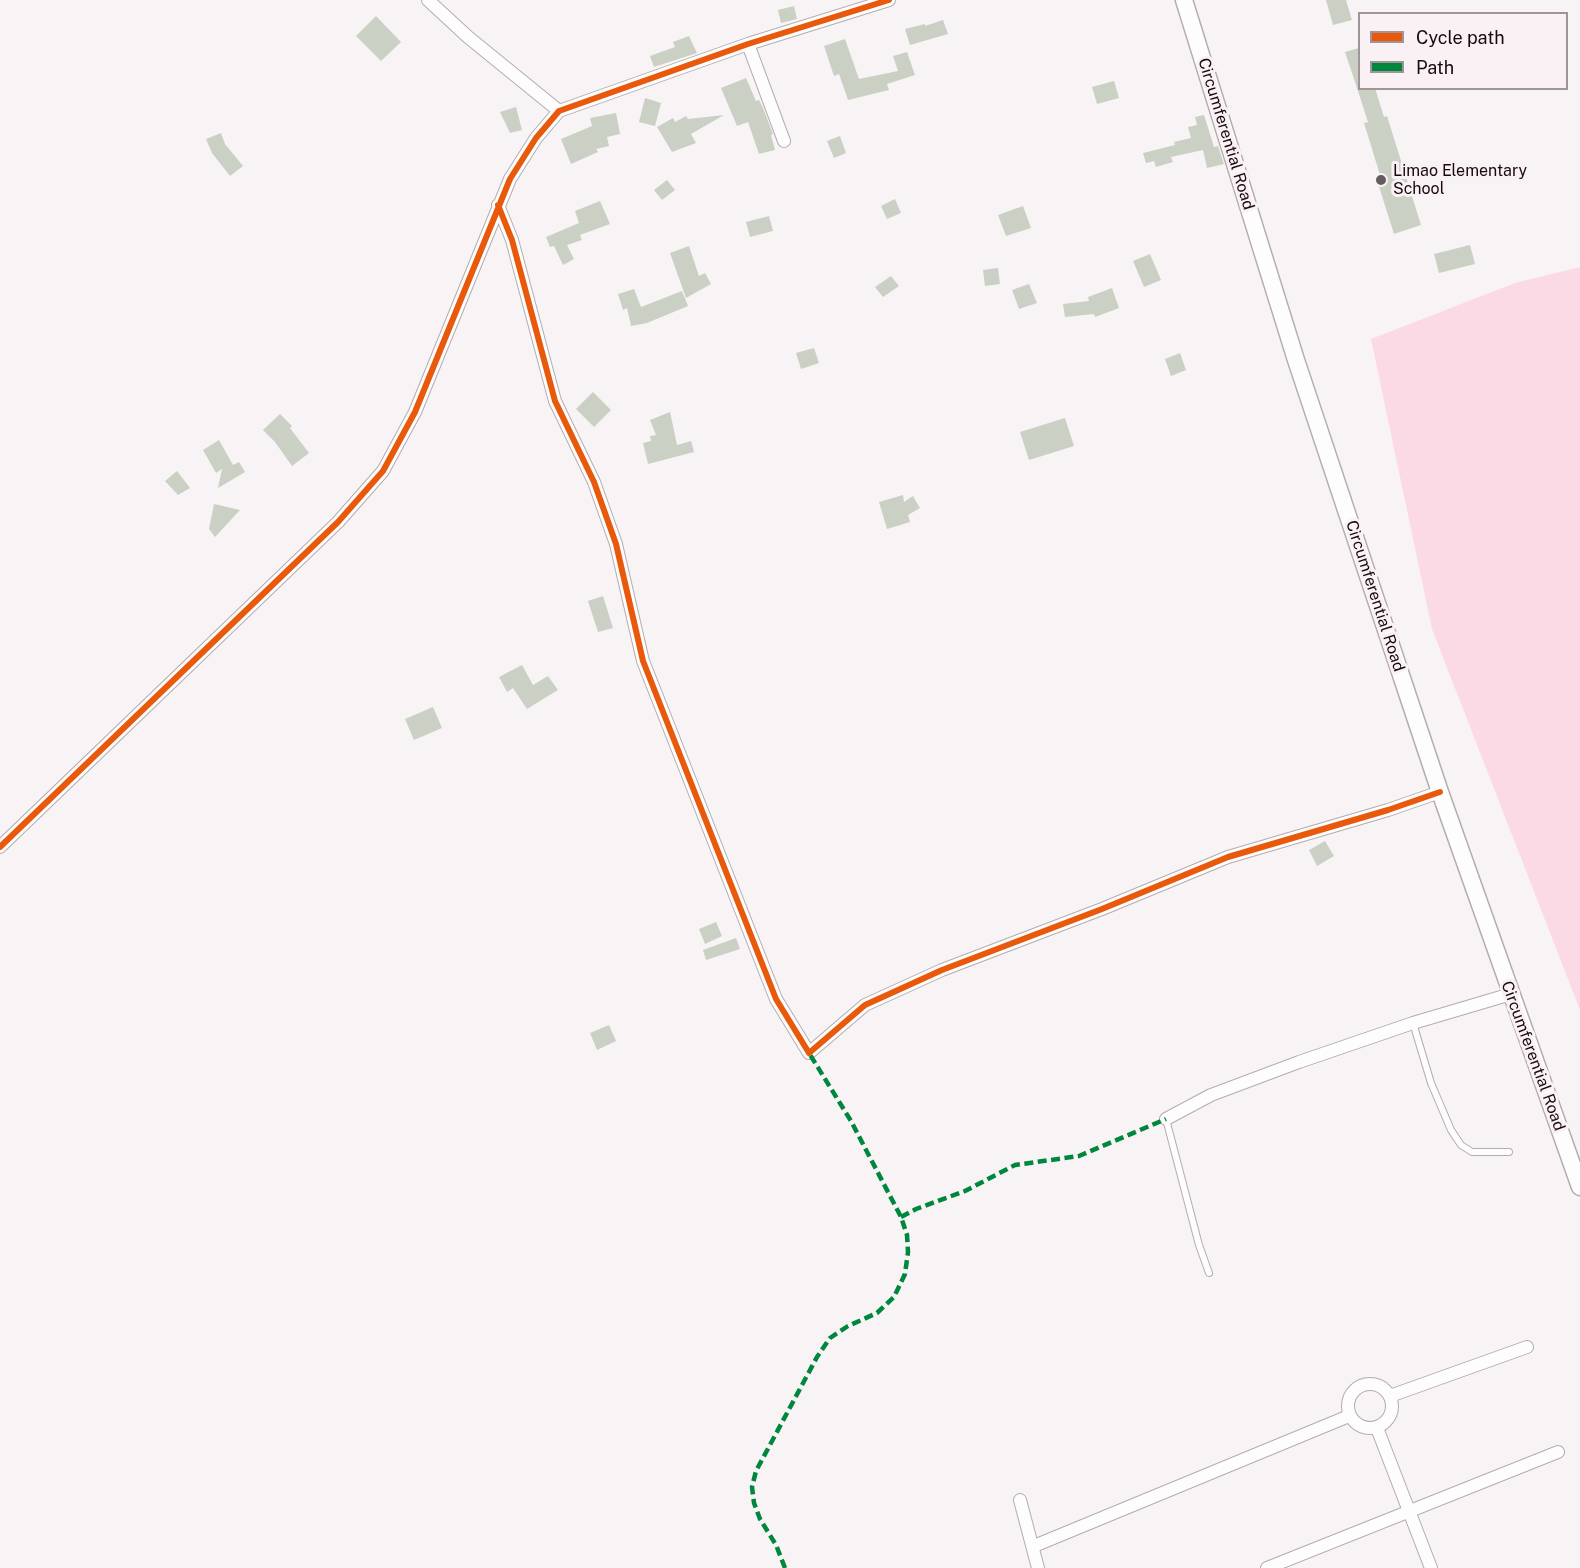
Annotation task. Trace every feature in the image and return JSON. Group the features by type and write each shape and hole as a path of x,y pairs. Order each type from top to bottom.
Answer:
{"main road":[{"name":"Circumferential Road","path":"1184,0 1296,360 1440,792 1580,1187"}],"street":[{"path":"428,0 468,37 559,111"},
{"path":"0,847 338,522 382,471 415,412 498,205 521,158 559,111 748,44 889,0"},
{"path":"748,44 784,141"},
{"path":"498,205 512,240 555,401 594,482 616,543 643,661 776,999 809,1053 865,1005 942,970 1102,909 1228,857 1388,810 1440,792"},
{"path":"1166,1119 1211,1095 1299,1062 1413,1023 1511,994"},
{"path":"1390,1396 1527,1347"},
{"path":"1371,1384 1382,1387 1390,1396 1392,1408 1388,1420 1377,1428 1366,1428 1356,1424 1350,1416 1347,1405 1351,1394 1359,1386 1371,1384"},
{"path":"1034,1546 1350,1416"},
{"path":"1377,1428 1431,1568"},
{"path":"1267,1568 1558,1452"},
{"path":"1020,1500 1038,1568"}],"lane":[{"path":"1413,1023 1431,1083 1451,1130 1461,1145 1472,1152 1486,1154 1509,1152"},
{"path":"1166,1119 1199,1245 1209,1273"}],"shaded area":[{"path":"1580,267 1580,1010 1432,629 1371,339 1515,283"}],"building":[{"path":"1326,0 1346,0 1352,20 1333,25"},
{"path":"794,6 797,19 781,23 778,10"},
{"path":"376,16 401,42 381,61 356,36"},
{"path":"943,20 948,34 910,45 905,29"},
{"path":"689,36 697,53 654,67 650,56 675,47 673,42"},
{"path":"845,39 859,79 898,71 893,56 907,52 915,75 887,84 889,90 848,100 839,74 834,76 824,46"},
{"path":"1358,48 1358,88 1357,88 1345,52"},
{"path":"746,78 756,101 759,100 763,108 773,134 771,135 775,150 759,154 748,122 737,126 721,88"},
{"path":"1114,81 1119,98 1097,104 1092,87"},
{"path":"1357,88 1358,90 1376,90 1384,117 1387,116 1421,225 1394,234 1377,180 1381,178 1364,123 1368,122"},
{"path":"645,98 661,103 655,126 639,122"},
{"path":"516,107 522,130 510,133 500,112"},
{"path":"616,113 620,134 607,137 609,146 596,149 598,152 571,164 561,139 592,126 590,118"},
{"path":"724,115 691,134 696,143 672,152 657,127 673,118 675,122 686,116 688,119"},
{"path":"1204,115 1214,147 1218,146 1224,164 1207,168 1203,150 1171,157 1173,162 1156,167 1154,161 1146,163 1143,153 1175,145 1174,142 1191,138 1188,127 1197,125 1195,117"},
{"path":"221,133 225,144 243,166 230,176 212,153 206,139"},
{"path":"840,136 846,153 834,158 827,141"},
{"path":"667,180 675,190 662,200 654,190"},
{"path":"895,199 901,213 887,219 881,206"},
{"path":"600,201 610,224 580,235 582,240 567,245 574,259 563,265 554,246 550,247 546,237 579,223 575,211"},
{"path":"1023,206 1031,228 1006,236 998,215"},
{"path":"769,216 773,231 750,237 746,222"},
{"path":"1470,245 1475,264 1439,273 1434,254"},
{"path":"689,246 699,276 705,273 711,284 686,298 670,253"},
{"path":"1150,254 1161,280 1144,287 1133,261"},
{"path":"998,268 1000,284 985,286 983,270"},
{"path":"891,276 899,286 883,297 875,287"},
{"path":"1029,284 1037,303 1019,309 1012,290"},
{"path":"1112,288 1119,308 1095,317 1094,314 1065,317 1063,304 1089,301 1088,297"},
{"path":"634,289 641,307 682,291 688,306 647,323 631,326 627,308 623,310 618,294"},
{"path":"814,348 819,363 801,369 796,353"},
{"path":"1180,353 1186,370 1171,376 1165,359"},
{"path":"593,392 611,410 594,427 576,409"},
{"path":"670,412 677,445 691,441 694,452 648,464 643,443 651,441 650,436 656,435 650,420"},
{"path":"280,414 292,426 290,428 309,453 292,466 275,442 263,430"},
{"path":"1065,418 1074,446 1029,460 1020,432"},
{"path":"219,440 233,465 239,462 245,472 218,488 222,469 216,473 203,450"},
{"path":"177,471 190,488 178,495 165,481"},
{"path":"903,495 904,502 913,496 920,508 908,515 910,522 887,529 879,502"},
{"path":"214,504 240,510 215,537 209,529"},
{"path":"603,596 613,628 598,632 588,601"},
{"path":"522,665 533,685 548,676 558,690 527,709 513,688 507,692 499,677"},
{"path":"433,707 442,728 414,740 405,719"},
{"path":"1325,841 1334,856 1317,866 1309,850"},
{"path":"716,922 722,936 705,944 699,929"},
{"path":"736,938 740,949 706,960 703,950"},
{"path":"609,1025 616,1041 597,1050 590,1033"}],"marked path":[{"path":"785,1568 754,1503 752,1487 756,1471 817,1357 830,1338 848,1326 877,1313 894,1297 905,1274 908,1252 907,1235 901,1217 851,1121 809,1053"},
{"path":"901,1217 965,1191 1015,1165 1079,1156 1166,1119"}],"cycle path":[{"path":"0,847 338,522 383,471 415,412 510,179 536,138 559,111 748,44 889,0"},
{"path":"498,205 512,240 555,401 594,482 616,544 643,661 776,999 809,1053 865,1005 942,970 1102,909 1228,857 1388,810 1440,792"}],"place":[{"name":"Limao Elementary School","path":"1381,180"}]}
